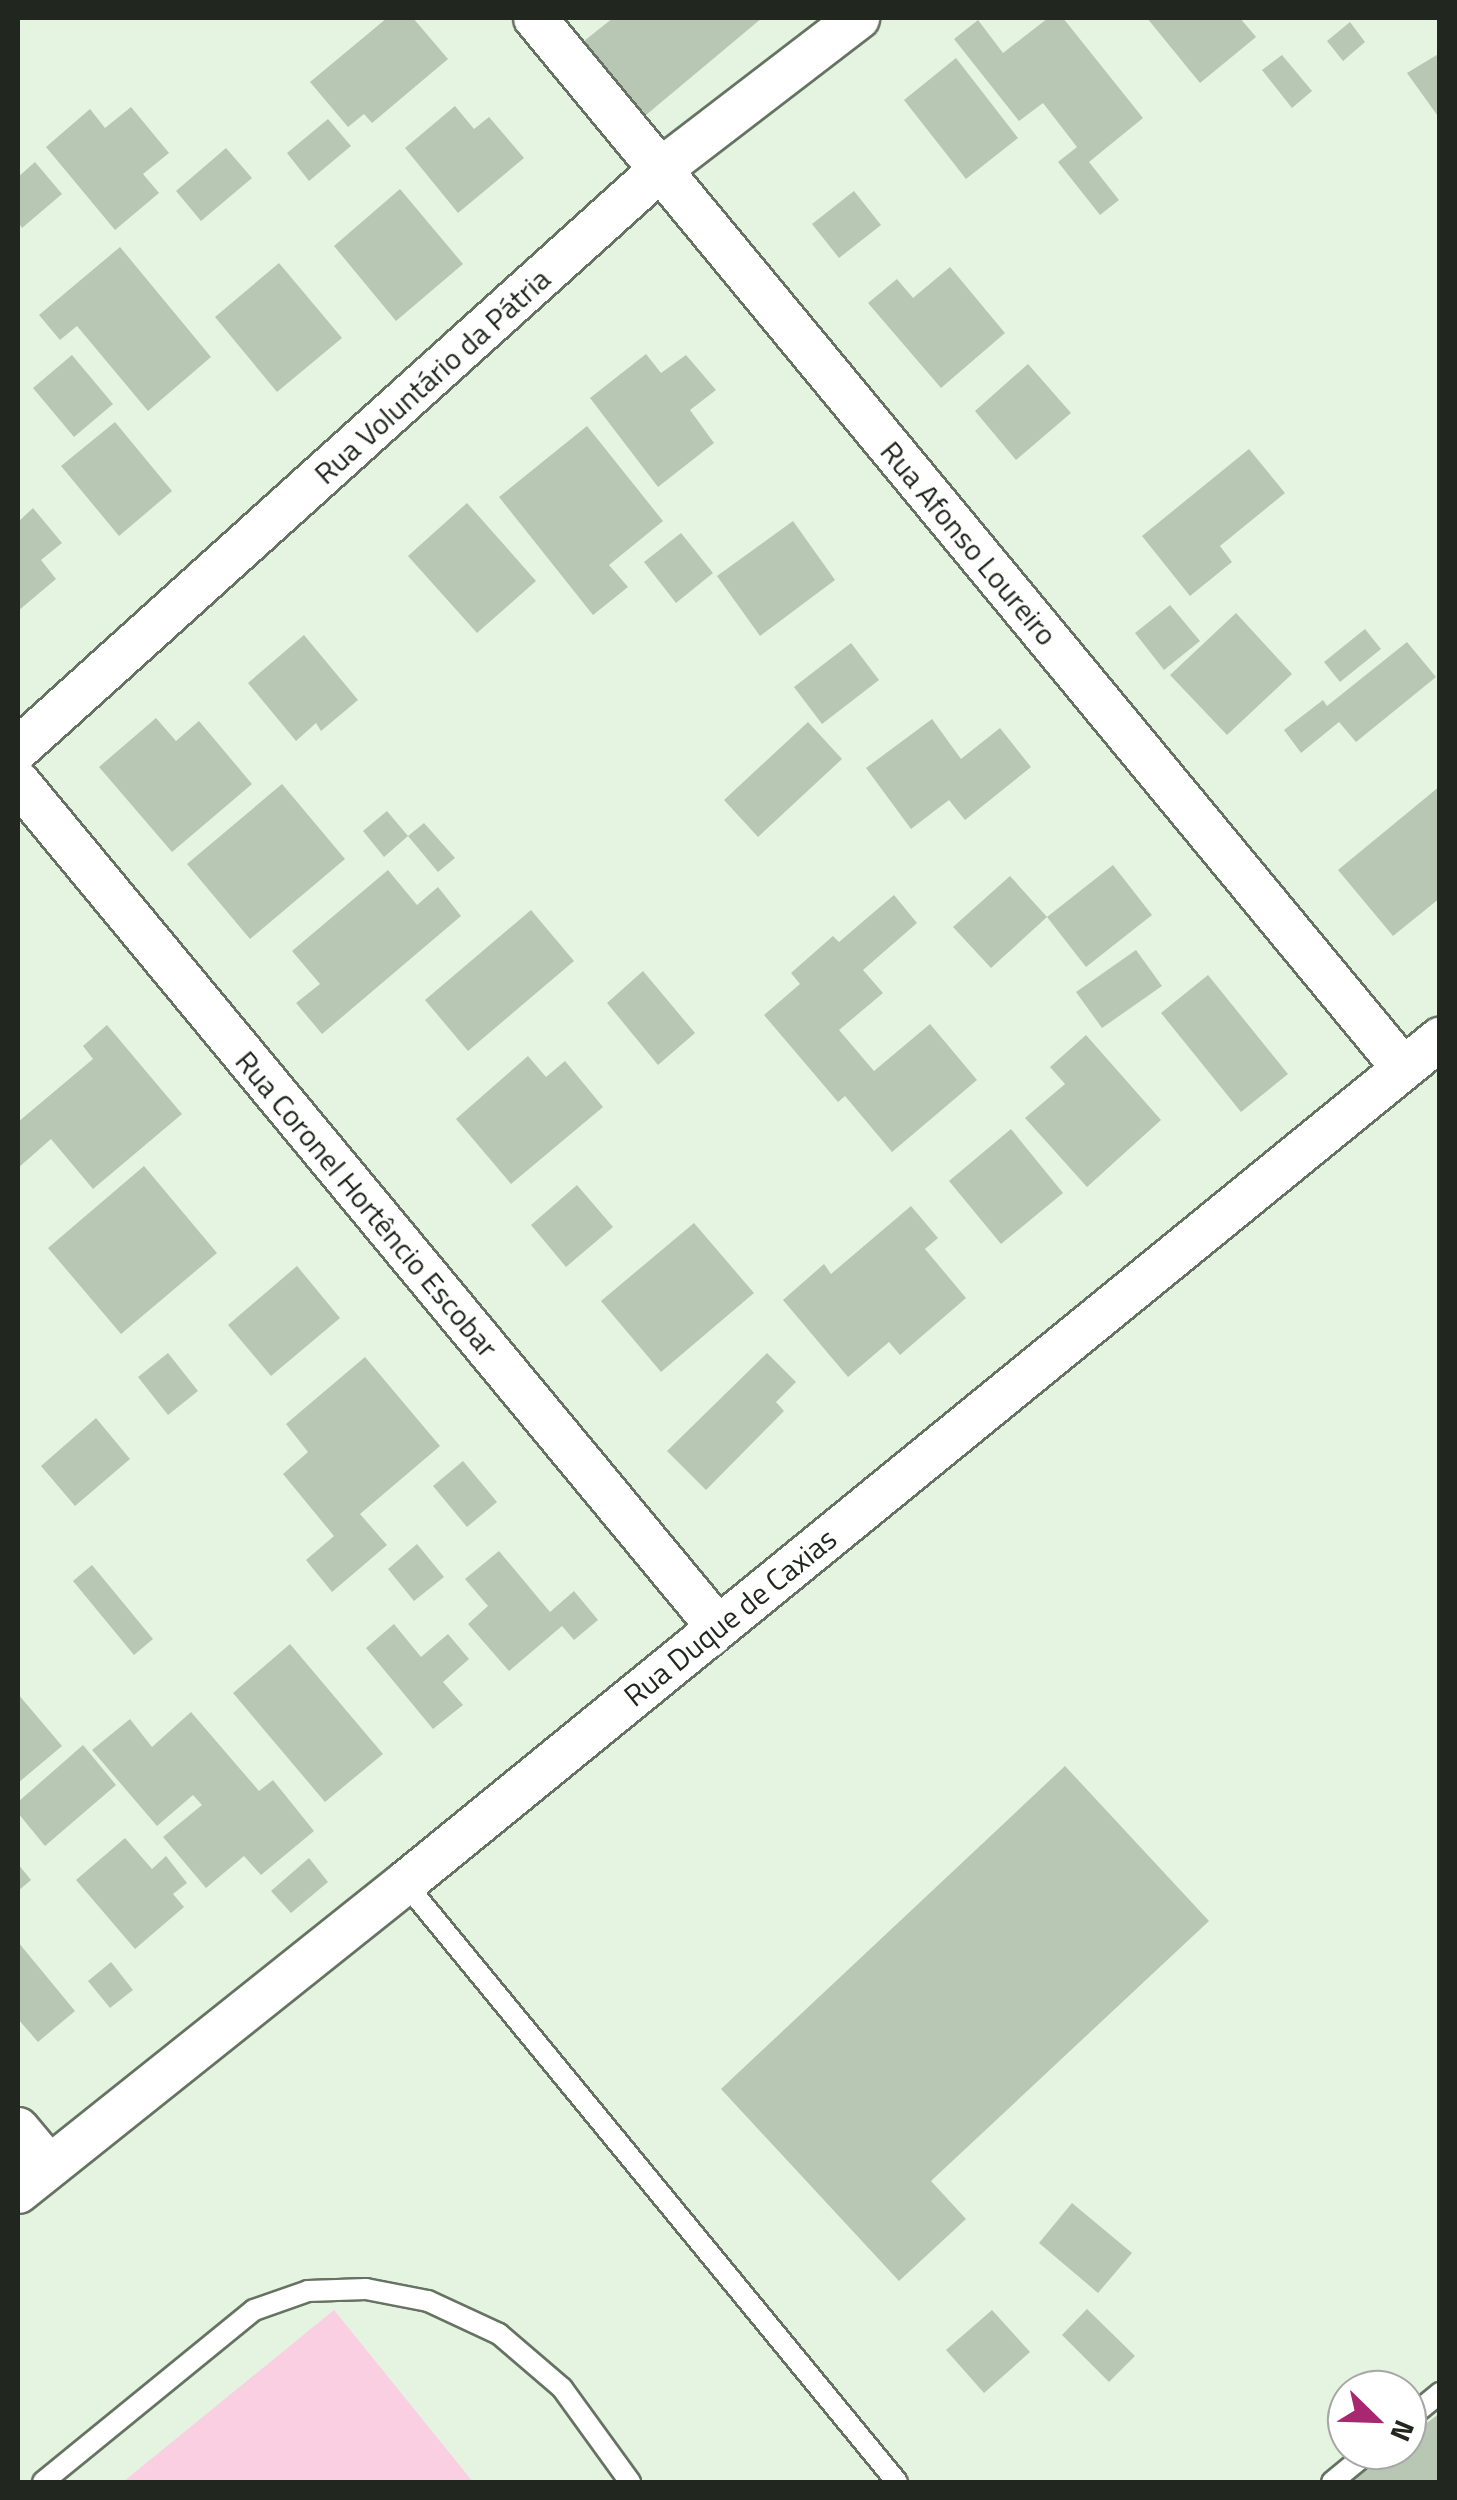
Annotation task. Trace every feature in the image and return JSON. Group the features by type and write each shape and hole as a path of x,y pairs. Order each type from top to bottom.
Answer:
{"street":[{"name":"Rua Afonso Loureiro","path":"535,18 1403,1068"},
{"name":"Rua Voluntário da Pátria","path":"18,749 660,170 858,18"},
{"name":"Rua Coronel Hortêncio Escobar","path":"18,782 717,1626"},
{"name":"Rua Duque de Caxias","path":"33,2179 405,1883 1440,1039"},
{"path":"18,2130 33,2179"}],"lane":[{"path":"405,1883 897,2482"},
{"path":"44,2482 254,2310 308,2292 366,2290 428,2301 498,2334 562,2388 630,2482"}],"shaded area":[{"path":"334,2310 473,2482 123,2482"}],"building":[{"path":"387,18 413,18 448,59 372,123 364,114 348,127 310,82"},
{"path":"613,18 762,18 646,115 584,41"},
{"path":"1048,18 1063,18 1143,118 1089,162 1119,200 1100,215 1058,162 1077,147 1043,103 1019,121 954,39 978,20 1003,53"},
{"path":"1147,18 1240,18 1256,37 1200,83"},
{"path":"1350,22 1365,42 1343,61 1327,41"},
{"path":"1440,53 1440,119 1407,73"},
{"path":"1282,55 1312,91 1292,108 1262,70"},
{"path":"956,58 1018,138 966,179 904,100"},
{"path":"455,106 474,129 489,117 524,158 458,213 405,148"},
{"path":"131,107 169,153 143,174 159,193 115,230 46,147 90,109 105,128"},
{"path":"328,119 351,146 309,181 287,153"},
{"path":"226,148 252,178 201,221 176,191"},
{"path":"35,162 62,194 22,228 18,222 18,177"},
{"path":"400,189 463,264 396,321 334,246"},
{"path":"854,191 881,225 839,258 812,224"},
{"path":"120,247 211,357 148,411 77,326 60,340 39,315"},
{"path":"279,263 342,338 277,392 215,317"},
{"path":"950,267 1005,333 941,388 868,303 897,279 913,298"},
{"path":"646,354 661,373 686,355 716,390 690,410 714,443 658,487 590,398"},
{"path":"72,355 113,404 74,437 33,388"},
{"path":"1028,364 1071,413 1016,460 975,411"},
{"path":"115,422 172,491 119,536 61,466"},
{"path":"587,426 663,521 609,565 628,587 593,615 499,497"},
{"path":"1249,449 1285,493 1220,546 1232,562 1190,596 1142,536"},
{"path":"467,503 536,581 477,633 408,556"},
{"path":"33,508 62,543 41,560 56,579 18,611 18,522"},
{"path":"793,521 835,580 760,636 717,576"},
{"path":"681,533 713,573 676,603 644,562"},
{"path":"1170,605 1200,641 1164,670 1135,633"},
{"path":"1236,613 1292,674 1227,735 1170,675"},
{"path":"1365,629 1381,649 1340,682 1324,662"},
{"path":"304,635 358,700 321,731 316,723 296,741 248,683"},
{"path":"1407,642 1436,677 1356,742 1339,722 1301,753 1284,730 1323,700 1327,706"},
{"path":"851,643 879,680 822,724 794,687"},
{"path":"156,718 176,741 199,721 252,784 172,852 99,767"},
{"path":"932,719 961,759 1000,728 1031,767 965,820 949,800 911,829 866,768"},
{"path":"808,722 842,759 758,837 724,800"},
{"path":"282,784 345,859 250,939 187,864"},
{"path":"1440,786 1440,898 1393,936 1338,870"},
{"path":"387,811 408,836 384,857 363,831"},
{"path":"424,823 455,858 438,872 408,836"},
{"path":"1113,865 1152,915 1086,967 1047,917"},
{"path":"388,870 417,905 438,887 461,916 322,1034 296,1003 320,984 292,951"},
{"path":"1010,876 1047,917 991,968 953,927"},
{"path":"894,895 917,923 863,970 883,993 839,1030 874,1071 930,1024 977,1080 892,1152 845,1096 838,1102 764,1015 800,984 791,973 833,936 839,942"},
{"path":"531,910 574,961 468,1051 425,1000"},
{"path":"1136,950 1162,986 1102,1028 1076,992"},
{"path":"643,971 695,1033 658,1065 607,1003"},
{"path":"1208,975 1288,1074 1241,1112 1161,1013"},
{"path":"107,1025 182,1114 93,1189 51,1139 18,1168 18,1122 93,1059 83,1046"},
{"path":"1086,1035 1161,1120 1087,1187 1025,1118 1065,1084 1050,1067"},
{"path":"528,1056 546,1077 565,1061 603,1107 511,1184 456,1119"},
{"path":"1011,1129 1063,1193 1001,1244 949,1181"},
{"path":"144,1166 217,1253 121,1334 48,1248"},
{"path":"577,1185 613,1227 566,1267 531,1225"},
{"path":"911,1206 938,1238 925,1249 966,1298 900,1355 889,1342 848,1377 783,1300 824,1264 831,1274"},
{"path":"694,1223 754,1293 661,1372 601,1301"},
{"path":"297,1266 340,1318 271,1376 228,1325"},
{"path":"168,1353 198,1391 168,1415 138,1377"},
{"path":"767,1353 796,1382 776,1402 784,1411 706,1490 667,1451"},
{"path":"365,1357 440,1446 360,1514 387,1545 332,1592 306,1560 334,1536 283,1474 308,1452 286,1424"},
{"path":"96,1418 130,1459 75,1506 41,1466"},
{"path":"463,1461 497,1502 467,1527 433,1486"},
{"path":"417,1544 444,1577 414,1601 388,1569"},
{"path":"499,1551 550,1612 574,1591 598,1620 574,1640 562,1626 509,1671 468,1624 488,1606 465,1579"},
{"path":"92,1565 153,1639 134,1655 73,1581"},
{"path":"394,1624 421,1657 448,1634 469,1659 443,1682 463,1705 433,1729 366,1648"},
{"path":"290,1644 383,1754 325,1802 233,1693"},
{"path":"18,1694 62,1746 18,1783"},
{"path":"191,1712 259,1791 273,1780 314,1831 261,1875 244,1856 206,1888 163,1837 202,1805 193,1795 157,1826 92,1750 130,1719 152,1747"},
{"path":"83,1745 116,1785 45,1846 18,1813 18,1802"},
{"path":"1065,1766 1209,1921 931,2181 966,2219 899,2281 721,2089"},
{"path":"125,1838 152,1869 166,1856 187,1883 173,1894 184,1907 135,1949 76,1880"},
{"path":"309,1858 328,1882 291,1913 271,1891"},
{"path":"18,1864 31,1880 18,1891"},
{"path":"18,1942 75,2011 38,2042 18,2019"},
{"path":"111,1962 133,1990 110,2008 88,1981"},
{"path":"1072,2203 1132,2253 1098,2293 1039,2243"},
{"path":"1087,2309 1135,2356 1109,2382 1062,2335"},
{"path":"992,2310 1030,2352 984,2393 946,2350"},
{"path":"1440,2413 1440,2482 1351,2482 1366,2470 1427,2470 1427,2423"}]}
